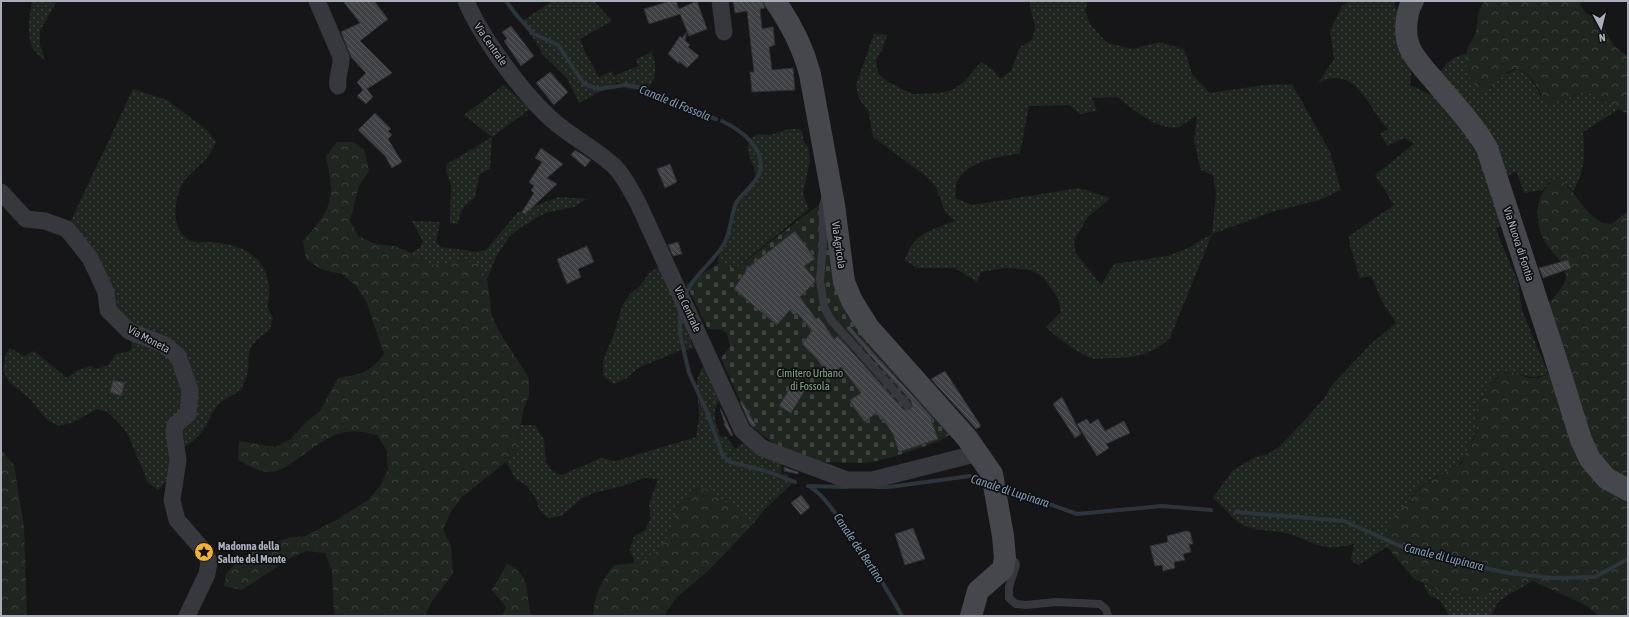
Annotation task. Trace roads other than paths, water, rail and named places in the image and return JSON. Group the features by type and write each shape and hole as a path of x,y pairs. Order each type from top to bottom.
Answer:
{"street":[{"path":"317,1 341,57 342,64 337,78 338,86"},
{"name":"Via Centrale","path":"466,1 473,17 488,41 538,106 568,133 604,157 616,168 625,180 638,202 684,300 742,430 762,448 847,480 872,480 979,454"},
{"path":"720,1 724,32"},
{"name":"Via Agricola","path":"774,1 790,23 804,53 816,103 828,180 834,205 844,282 852,300 869,328 967,438 979,454"},
{"name":"Via Nuova di Fontia","path":"1414,1 1408,15 1407,28 1409,46 1421,65 1477,131 1488,148 1581,440 1590,459 1606,478 1628,490"},
{"name":"Via Moneta","path":"1,192 26,219 45,220 67,229 90,258 106,292 108,310 128,331 165,345 178,356 190,390 188,414 175,425 174,433 178,460 172,500 177,520 205,552 209,562 207,574 186,616"},
{"path":"971,616 978,591 1003,569 1006,558 994,484 979,454"}],"lane":[{"path":"828,180 823,205 823,244 820,280 824,307 831,320 907,405"},
{"path":"1006,558 1012,559 1016,565 1009,587 1009,598 1016,604 1026,605 1056,602 1100,604 1106,609 1108,616"}],"waterway":[{"name":"Canale di Fossola","path":"506,1 518,17 534,34 558,45 584,84 598,89 626,85 638,87 690,111 716,119"},
{"name":"Canale di Fossola","path":"686,293 694,280 718,253 725,242 736,203 755,182 761,165 760,157 751,142 744,135 722,121"},
{"name":"Canale di Fossola","path":"680,311 680,334 689,373 707,412 723,456 730,462 766,471 795,482"},
{"name":"Canale di Lupinara","path":"875,487 889,487 970,476 986,482"},
{"name":"Canale di Lupinara","path":"808,486 846,487"},
{"name":"Canale del Bertino","path":"810,487 820,495 833,510 860,548 902,616"},
{"name":"Canale di Lupinara","path":"1002,487 1077,514 1162,506 1211,510"},
{"name":"Canale di Lupinara","path":"1236,512 1344,521 1407,549 1507,573 1553,578 1595,577 1628,559"}],"place":[{"name":"Madonna della Salute del Monte","path":"204,552"}],"park label":[{"name":"Cimitero Urbano di Fossola","path":"810,379"}]}
